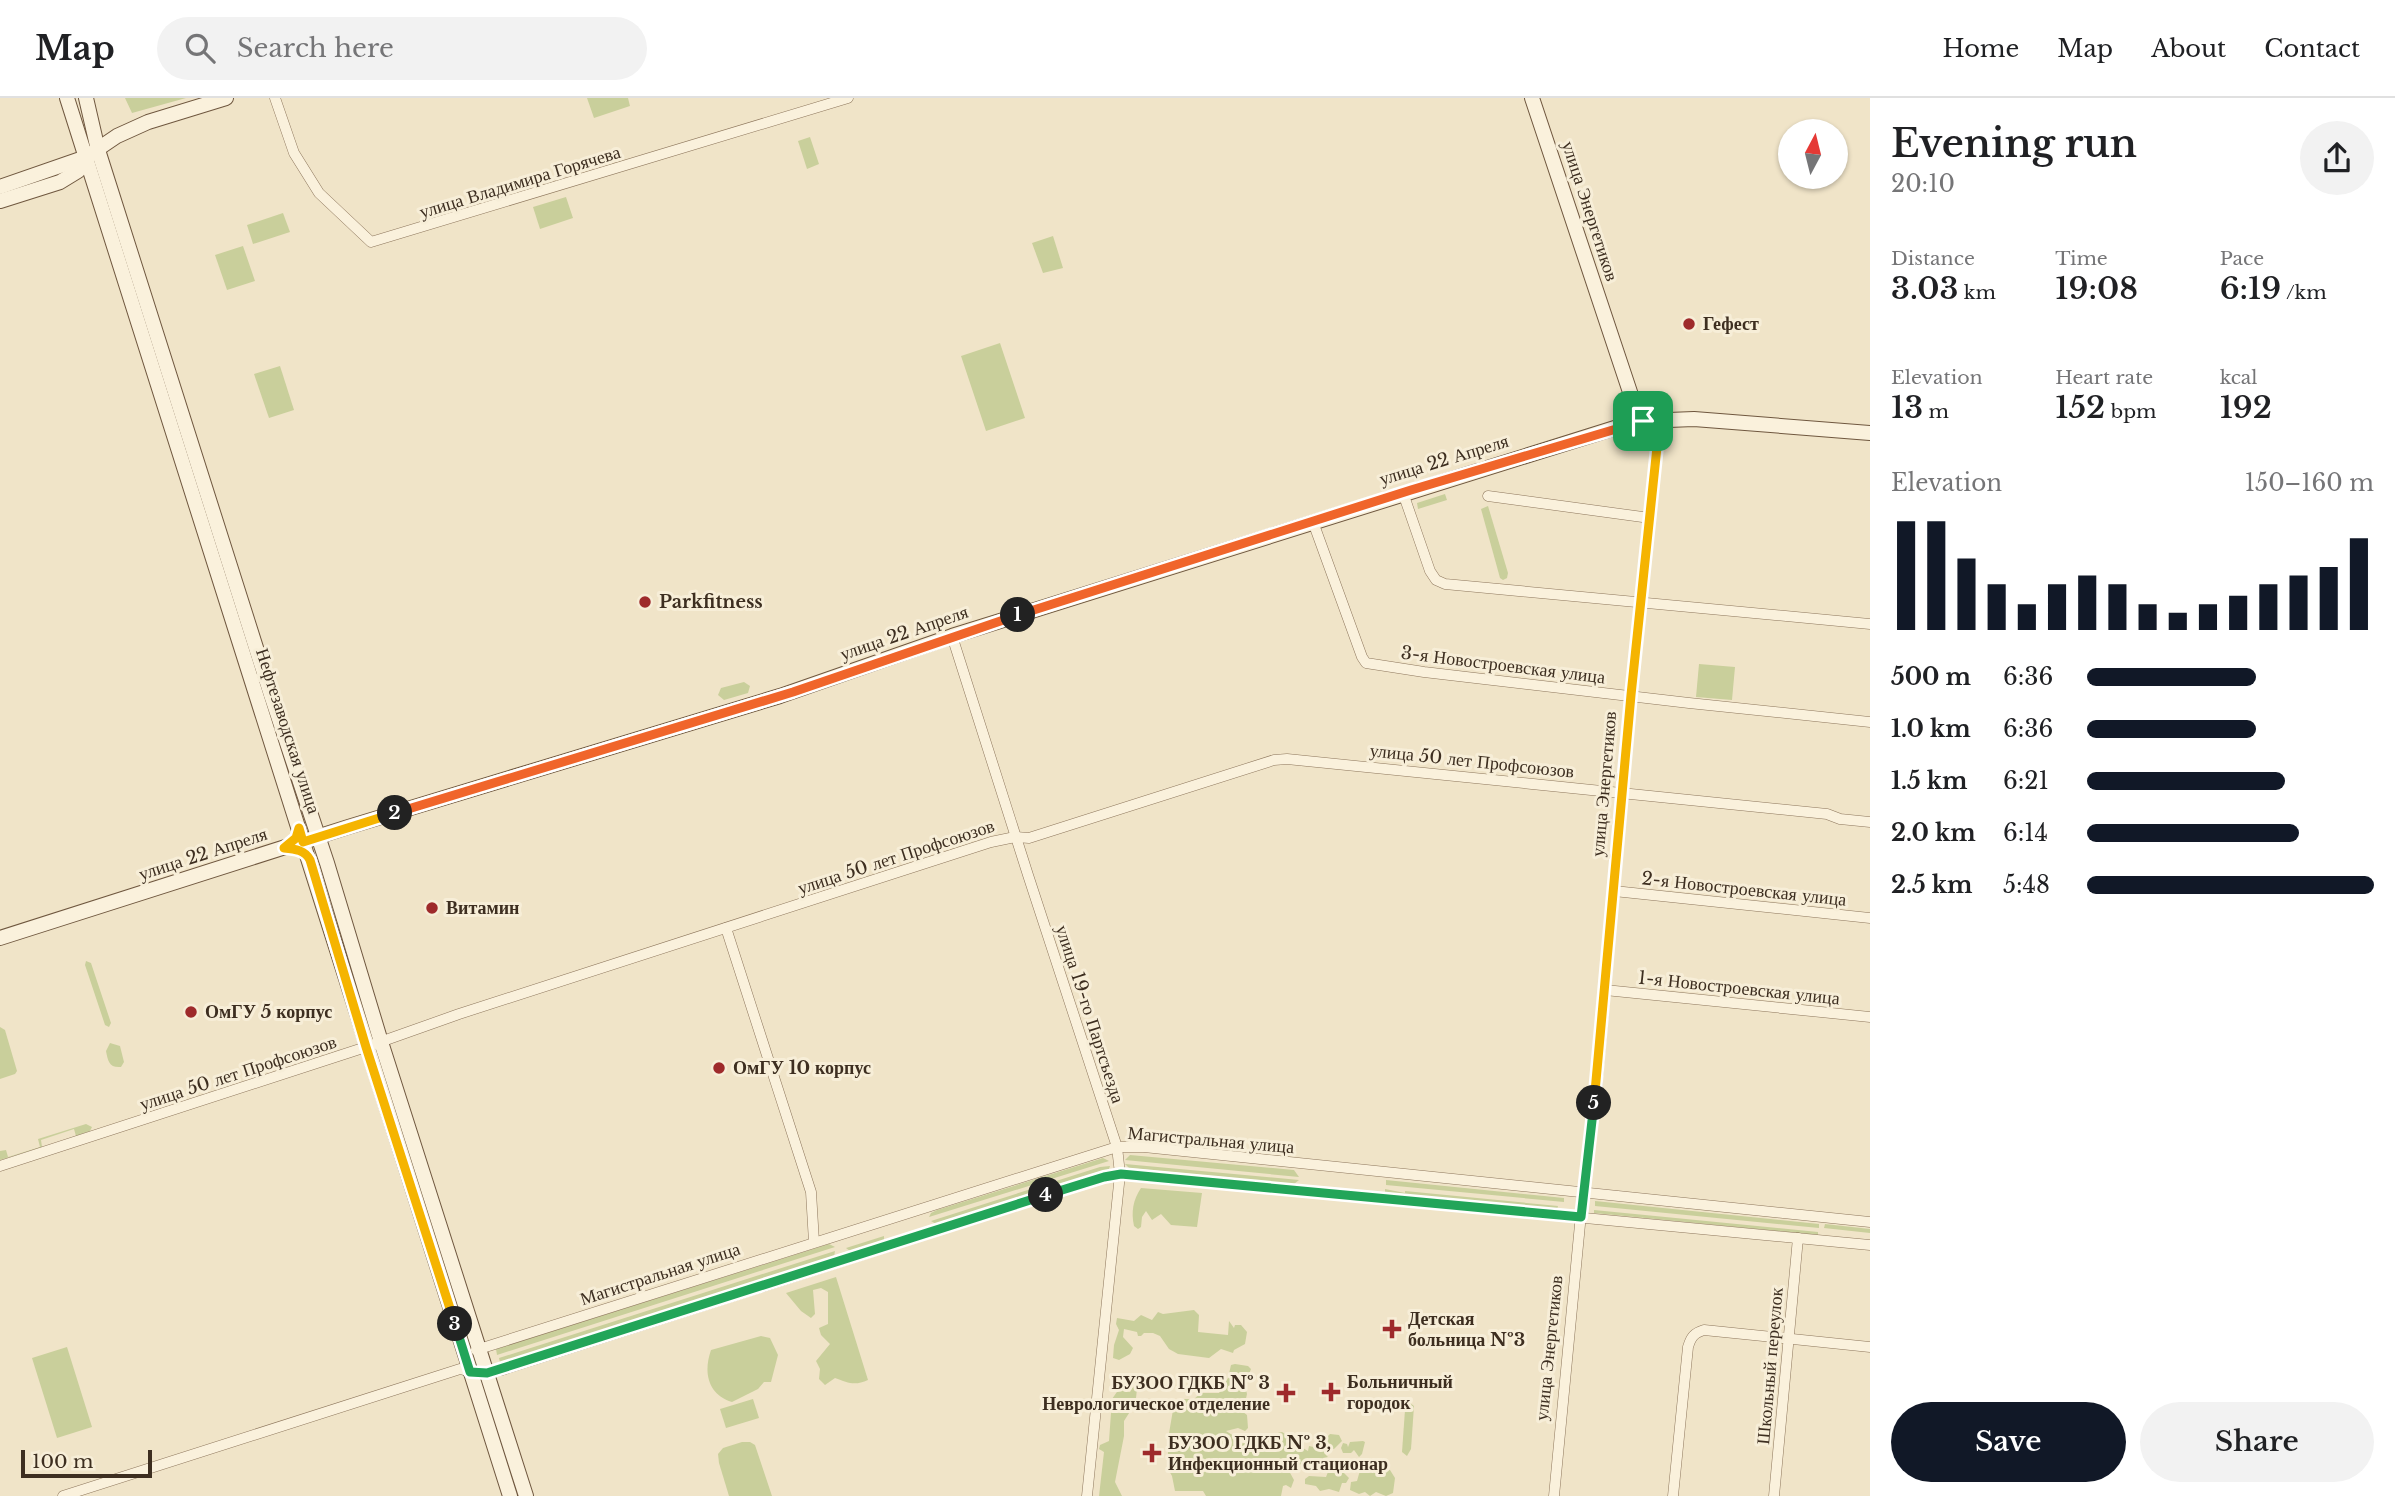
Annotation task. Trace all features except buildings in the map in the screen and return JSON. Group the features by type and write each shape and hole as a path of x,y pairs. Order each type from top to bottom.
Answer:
{"main road":[{"name":"Нефтезаводская улица","path":"67,98 92,153 314,821 381,1042 526,1496"},
{"name":"Нефтезаводская улица","path":"86,98 92,153 366,1047 466,1367 510,1496"},
{"path":"0,187 92,153 117,136 148,122 226,98"},
{"name":"улица Энергетиков","path":"1532,98 1632,398 1643,421"},
{"path":"0,201 60,182 78,171 92,153"},
{"name":"улица 22 Апреля","path":"0,938 284,848 301,835 319,837 793,692 952,636 1403,493 1643,421 1694,419 1870,433"},
{"path":"314,821 324,828 336,831 325,856"},
{"path":"284,848 298,850 310,860"}],"street":[{"name":"улица Владимира Горячева","path":"275,98 294,153 319,193 371,243 848,98"},
{"name":"улица Энергетиков","path":"1554,1496 1657,447 1656,434 1643,421"},
{"path":"1403,493 1430,571 1436,580 1445,584 1870,624"},
{"path":"1488,496 1650,518"},
{"name":"3-я Новостроевская улица","path":"1313,522 1366,663 1689,704 1870,722"},
{"name":"улица 19-го Партсъезда","path":"952,636 1117,1147 1121,1174 1087,1496"},
{"name":"улица 50 лет Профсоюзов","path":"0,1166 1003,838 1029,838 1281,759 1622,792 1827,814 1840,819 1870,822"},
{"name":"2-я Новостроевская улица","path":"1614,891 1870,918"},
{"path":"726,928 811,1192 814,1242"},
{"name":"1-я Новостроевская улица","path":"1605,990 1870,1017"},
{"name":"Магистральная улица","path":"466,1367 479,1348 1117,1147 1143,1147 1870,1222"},
{"name":"Магистральная улица","path":"63,1496 466,1367 487,1373 1104,1177 1121,1174 1870,1245"},
{"name":"Школьный переулок","path":"1774,1496 1798,1238"},
{"path":"1673,1496 1690,1339 1696,1332 1704,1330 1870,1347"}],"green space":[{"path":"125,98 186,98 132,113"},
{"path":"587,98 628,98 630,106 594,118"},
{"path":"810,137 819,164 807,169 798,141"},
{"path":"566,197 573,218 540,229 533,207"},
{"path":"283,213 290,232 253,244 247,225"},
{"path":"1053,236 1063,268 1043,273 1032,243"},
{"path":"243,246 255,281 227,290 215,255"},
{"path":"1000,343 1025,418 986,431 961,356"},
{"path":"280,366 294,410 269,418 254,374"},
{"path":"1445,494 1447,500 1418,509 1417,503"},
{"path":"1488,506 1508,573 1503,580 1500,578 1481,509"},
{"path":"1699,664 1735,667 1732,700 1696,697"},
{"path":"744,682 750,686 748,693 724,700 718,695 721,688"},
{"path":"86,961 91,963 111,1023 109,1027 105,1025"},
{"path":"0,1027 5,1030 17,1071 0,1079"},
{"path":"110,1043 120,1046 124,1062 121,1067 108,1061 106,1051"},
{"path":"86,1124 92,1127 90,1131 76,1136 74,1129 41,1140 42,1147 0,1160 0,1151 6,1150 8,1157 40,1147 38,1139"},
{"path":"1130,1155 1294,1170 1299,1177 1125,1160"},
{"path":"1103,1158 1109,1161 929,1217 937,1210"},
{"path":"1125,1164 1299,1180 1294,1184 1129,1168"},
{"path":"1110,1166 1103,1172 943,1223 936,1224 931,1221 1100,1167"},
{"path":"1386,1180 1564,1198 1564,1202 1386,1185"},
{"path":"1141,1188 1202,1193 1197,1227 1171,1225 1161,1214 1152,1220 1146,1211 1138,1229 1134,1226 1133,1211"},
{"path":"1385,1189 1558,1206 1557,1210 1385,1193"},
{"path":"1595,1201 1819,1224 1819,1228 1595,1206"},
{"path":"1594,1210 1818,1232 1818,1235 1594,1213"},
{"path":"1825,1224 1870,1229 1870,1233 1824,1228"},
{"path":"884,1236 884,1241 854,1251 846,1248"},
{"path":"829,1244 835,1247 497,1355 496,1349"},
{"path":"835,1251 834,1257 500,1363 499,1358"},
{"path":"836,1277 868,1380 852,1383 835,1378 825,1385 819,1379 820,1369 816,1361 830,1344 821,1335 819,1328 828,1324 828,1292 821,1288 813,1290 815,1314 811,1318 801,1311 786,1293"},
{"path":"1194,1310 1199,1315 1198,1332 1228,1335 1229,1321 1234,1328 1235,1325 1241,1325 1247,1332 1245,1344 1233,1353 1221,1349 1209,1358 1178,1354 1169,1349 1160,1336 1144,1333 1138,1336 1137,1332 1124,1329 1123,1337 1133,1348 1130,1354 1119,1360 1113,1358 1119,1330 1117,1318 1134,1321 1141,1315 1152,1320 1158,1312 1163,1314"},
{"path":"761,1336 770,1338 778,1355 771,1382 764,1382 758,1389 732,1402 717,1394 709,1382 711,1350"},
{"path":"67,1347 92,1427 57,1438 32,1358"},
{"path":"1231,1365 1251,1369 1245,1385 1247,1394 1243,1412 1247,1415 1248,1428 1245,1431 1238,1428 1226,1431 1234,1436 1233,1440 1238,1444 1245,1443 1249,1450 1253,1446 1250,1439 1282,1432 1287,1435 1287,1445 1291,1447 1296,1444 1308,1451 1309,1446 1318,1448 1325,1442 1324,1453 1328,1457 1323,1458 1322,1469 1301,1464 1289,1471 1294,1480 1291,1488 1283,1486 1281,1496 1206,1496 1203,1491 1175,1491 1168,1469 1168,1439 1173,1410 1183,1399 1194,1399 1201,1393 1219,1393 1228,1378"},
{"path":"1133,1387 1137,1389 1136,1398 1131,1402 1131,1410 1124,1421 1124,1436 1115,1482 1122,1496 1099,1496 1104,1452 1099,1449 1100,1445 1109,1441 1112,1399 1119,1389 1130,1392"},
{"path":"753,1399 759,1418 726,1428 720,1409"},
{"path":"1410,1403 1414,1406 1411,1449 1407,1456 1402,1452 1405,1410"},
{"path":"1339,1435 1342,1441 1334,1449 1330,1449 1317,1437"},
{"path":"1363,1441 1362,1454 1359,1457 1354,1450 1351,1453 1343,1453 1343,1443 1348,1447 1350,1442"},
{"path":"742,1442 755,1445 772,1496 729,1496 718,1454 723,1448"},
{"path":"1365,1464 1372,1465 1374,1469 1390,1470 1395,1478 1393,1493 1386,1496 1376,1492 1370,1496 1365,1492 1359,1494 1350,1490 1351,1482 1357,1481 1361,1467"},
{"path":"1338,1467 1349,1478 1346,1483 1342,1483 1339,1492 1329,1489 1320,1491 1316,1486 1305,1484 1305,1479 1309,1476 1326,1477 1328,1472"}],"place":[{"name":"Гефест","path":"1689,324"},
{"name":"Parkfitness","path":"645,602"},
{"name":"Витамин","path":"432,908"},
{"name":"ОмГУ 5 корпус","path":"191,1012"},
{"name":"ОмГУ 10 корпус","path":"719,1068"},
{"name":"Детская больница №3","path":"1392,1329"},
{"name":"Больничный городок","path":"1331,1392"},
{"name":"БУЗОО ГДКБ № 3 Неврологическое отделение","path":"1286,1393"},
{"name":"БУЗОО ГДКБ № 3, Инфекционный стационар","path":"1152,1453"}],"route":[{"path":"1643,421 1656,434 1657,447 1631,695 1598,1074 1581,1217 1121,1174 1104,1177 502,1370 479,1374 470,1372 366,1047 310,860 298,850 284,848 296,838 299,828 303,842 793,692 952,636 1411,490 1643,421"}]}
